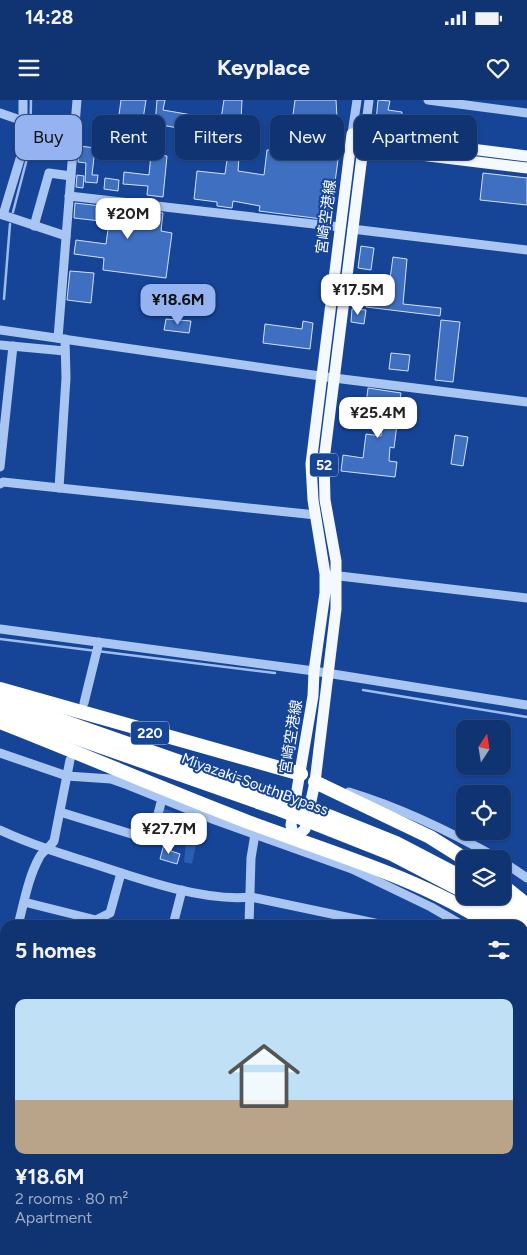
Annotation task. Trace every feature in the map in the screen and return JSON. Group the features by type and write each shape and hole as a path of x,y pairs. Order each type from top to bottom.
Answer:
{"highway":[{"name":"220","path":"0,689 301,774"},
{"name":"Miyazaki-South Bypass","path":"0,699 284,804 456,885"},
{"name":"Miyazaki-South Bypass","path":"0,711 284,804"},
{"path":"0,722 432,893 484,920"},
{"path":"315,782 430,838 456,854"},
{"path":"511,892 527,905"},
{"name":"Miyazaki-South Bypass","path":"486,905 505,920"},
{"path":"506,905 527,920"}],"main road":[{"name":"宮崎空港線","path":"294,839 291,825 313,696 314,671 324,607 331,575 316,515 311,464 352,134"},
{"path":"477,150 527,156"},
{"name":"宮崎空港線","path":"294,839 305,829 315,782 336,609 331,575 324,477 326,444 361,160"},
{"path":"461,160 527,168"},
{"path":"304,754 318,756"}],"street":[{"path":"22,100 23,115"},
{"path":"58,488 66,378 65,351 62,338 66,236 77,100"},
{"path":"352,134 356,100"},
{"path":"367,115 369,100"},
{"path":"428,100 527,113"},
{"path":"0,113 15,118"},
{"path":"19,160 1,214 66,236"},
{"path":"34,226 49,173 71,176"},
{"path":"69,196 340,227"},
{"path":"352,229 527,250"},
{"path":"0,330 334,378 527,402"},
{"path":"0,345 65,351"},
{"path":"0,467 4,395 13,346"},
{"path":"0,484 3,482 316,515"},
{"path":"331,575 527,598"},
{"path":"0,629 314,671 527,704"},
{"path":"84,703 99,642"},
{"path":"0,753 67,776 111,779 162,800 352,869 460,920"},
{"path":"19,920 40,855 49,850 54,841 70,760"},
{"path":"315,782 376,800 438,826 482,850"},
{"path":"60,812 151,840 162,800"},
{"path":"0,830 49,850 182,890 236,899 251,897 360,920"},
{"path":"249,920 251,858 255,834"},
{"path":"511,867 527,878"},
{"path":"24,902 96,920 110,914 121,873"},
{"path":"174,920 182,890"}],"shaded area":[{"path":"165,809 201,821 192,864 184,862 186,843 156,837 162,810"}],"building":[{"path":"121,100 146,100 144,115 119,115"},
{"path":"157,100 165,100 163,110 192,115 175,115 175,127 165,126 165,115 156,115"},
{"path":"224,100 242,100 241,115 222,115"},
{"path":"295,100 336,100 337,115 293,115"},
{"path":"378,100 390,101 388,110 402,112 402,115 377,115"},
{"path":"82,146 92,148 92,160 94,160 92,175 98,175 97,183 85,182 86,163 78,162 78,160 82,160"},
{"path":"267,150 270,150 270,160 338,160 330,220 259,211 260,206 233,201 232,208 217,206 217,202 194,199 197,171 225,174 227,160 239,160 238,171 264,175"},
{"path":"165,156 167,156 163,197 147,195 148,186 123,184 124,172 149,175 150,160 165,160"},
{"path":"483,173 527,178 527,205 480,200"},
{"path":"77,175 84,176 83,188 76,187"},
{"path":"105,178 119,180 118,191 104,189"},
{"path":"75,203 163,213 161,231 172,233 166,278 103,270 104,258 74,254 76,240 106,244 109,222 74,218"},
{"path":"361,246 374,248 371,270 358,268"},
{"path":"393,257 407,259 403,304 441,308 440,316 366,307 370,277 390,279"},
{"path":"70,271 94,273 91,303 67,300"},
{"path":"352,309 366,310 364,324 351,322"},
{"path":"166,319 191,321 189,333 164,330"},
{"path":"441,320 460,322 453,382 435,380"},
{"path":"303,321 313,323 310,349 263,343 265,324 302,329"},
{"path":"391,353 410,355 408,371 389,369"},
{"path":"368,388 401,393 394,448 390,447 389,461 397,462 395,477 341,471 343,455 363,458 366,434 381,436 384,408 366,405"},
{"path":"455,435 468,437 463,466 451,464"},
{"path":"164,844 172,847 171,851 180,854 177,864 160,859"}],"waterway":[{"path":"13,212 30,147 31,100"},
{"path":"4,299 10,224"},
{"path":"0,639 275,673"},
{"path":"363,690 527,717"}]}
